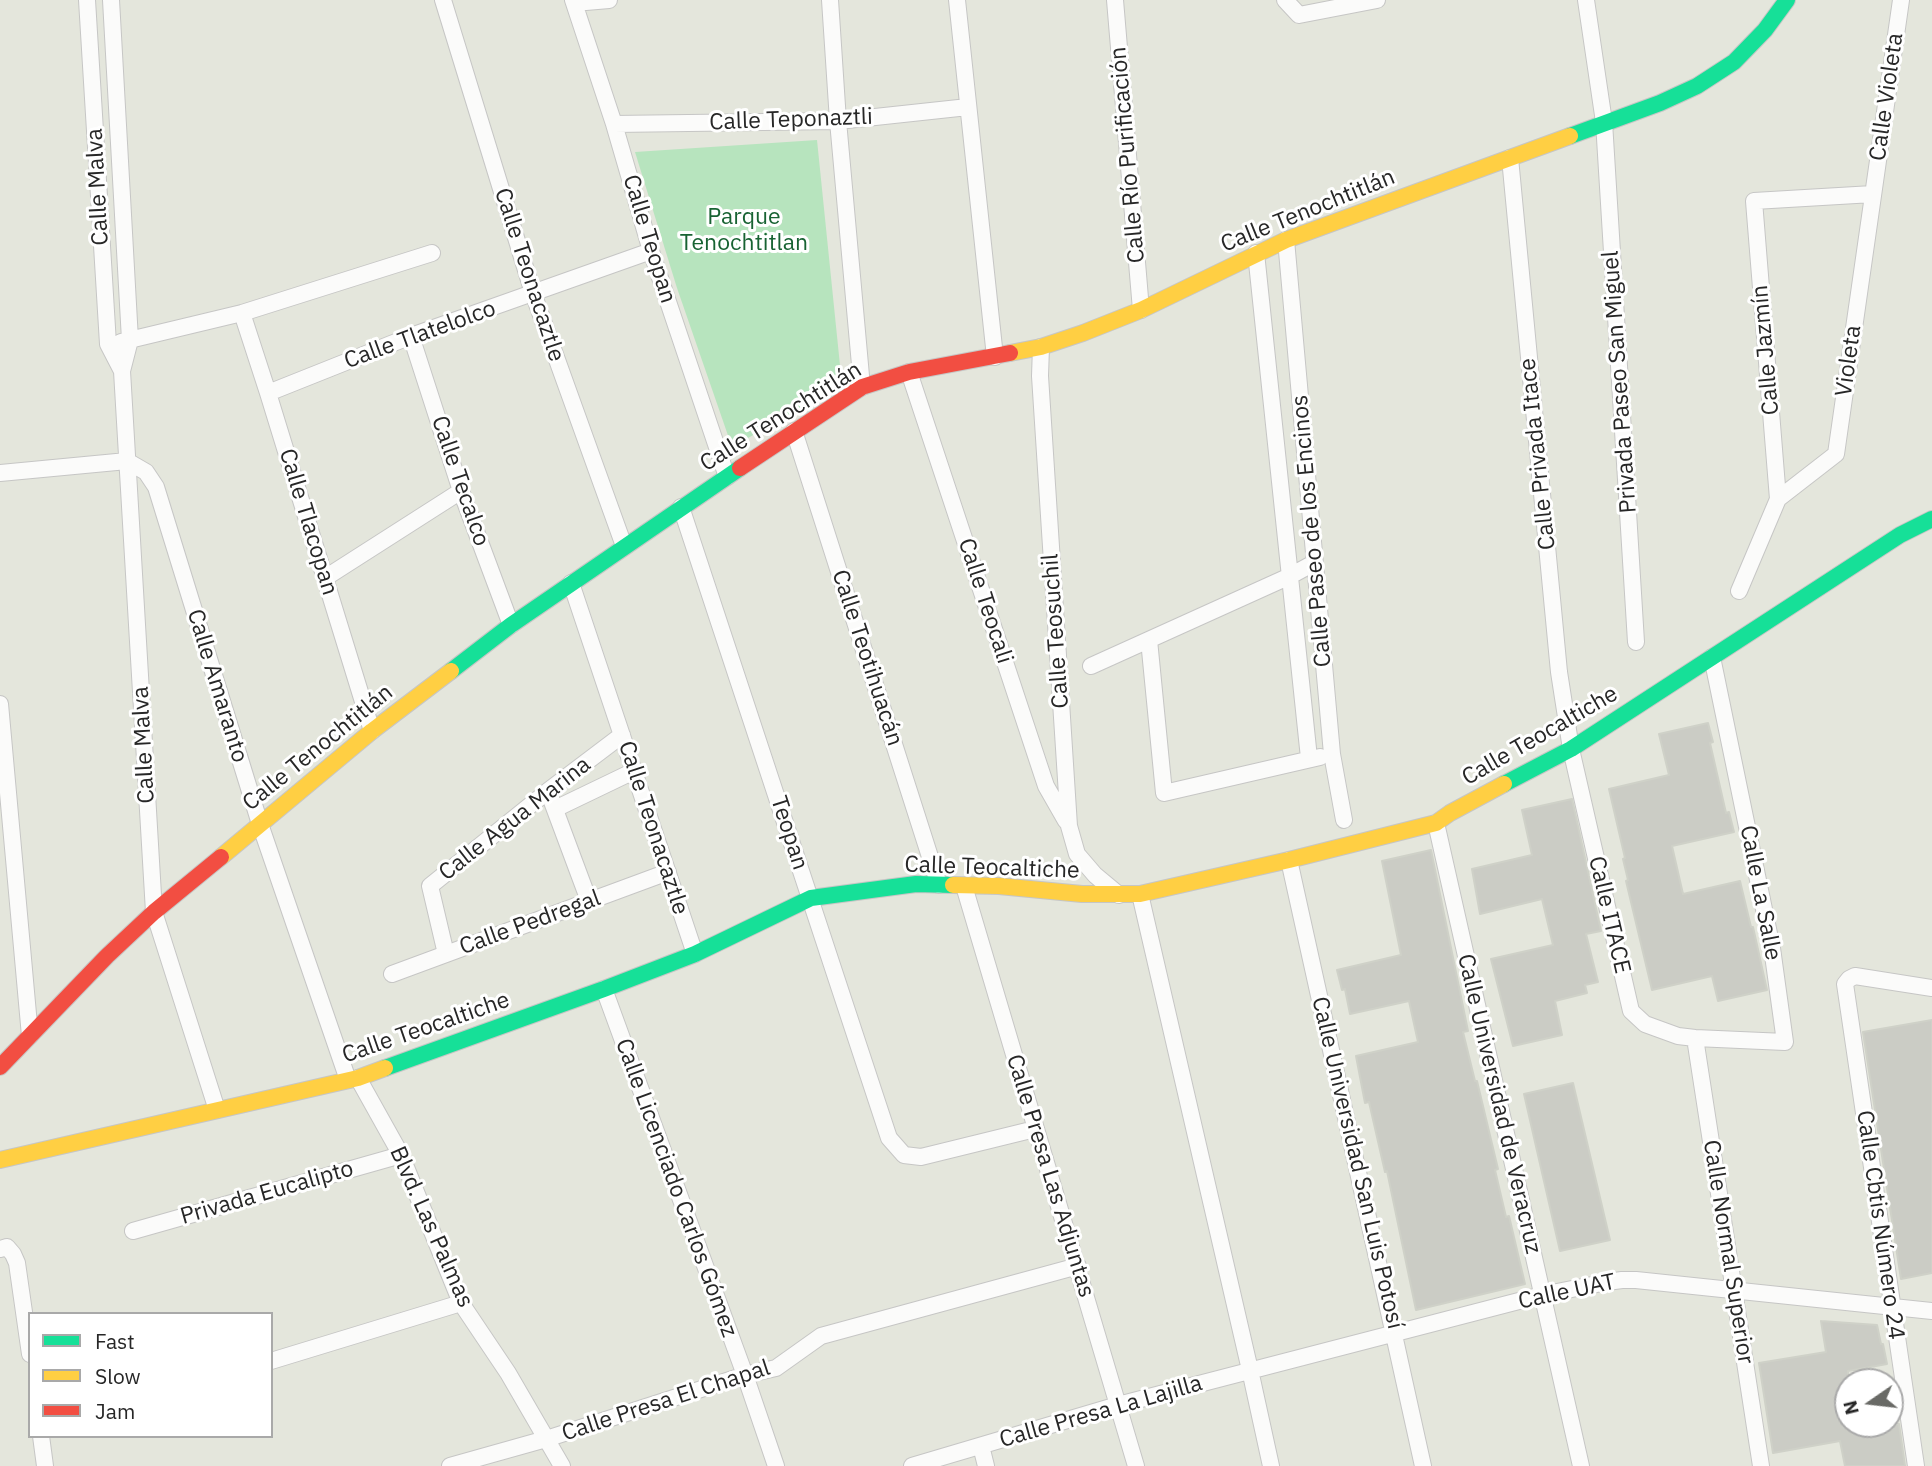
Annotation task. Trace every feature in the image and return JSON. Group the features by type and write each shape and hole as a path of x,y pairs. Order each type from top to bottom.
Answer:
{"street":[{"name":"Calle Malva","path":"88,0 108,344 122,371"},
{"name":"Calle Malva","path":"111,0 130,340 122,371 154,912 218,1110"},
{"name":"Calle Teonacaztle","path":"443,0 533,293 624,546"},
{"path":"573,1 609,0"},
{"path":"831,0 838,121 862,387"},
{"path":"957,0 995,357"},
{"name":"Calle Río Purificación","path":"1115,0 1141,310"},
{"path":"1285,0 1299,15 1377,0"},
{"name":"Privada Paseo San Miguel","path":"1586,0 1604,122 1636,642"},
{"name":"Calle Tenochtitlán","path":"0,1067 107,956 154,912 372,731 571,583 862,387 909,372 1041,347 1083,333 1141,310 1286,240 1660,103 1697,86 1734,62 1765,30 1787,0"},
{"name":"Calle Violeta","path":"1873,194 1901,0"},
{"name":"Calle Teopan","path":"573,1 614,124 651,251 727,477"},
{"name":"Calle Teponaztli","path":"614,124 838,121 968,107"},
{"name":"Calle Privada Itace","path":"1510,158 1559,672 1571,749"},
{"name":"Calle Jazmín","path":"1778,499 1754,201 1873,194"},
{"name":"Violeta","path":"1778,499 1836,454 1873,194"},
{"name":"Calle Paseo de los Encinos","path":"1286,240 1332,754 1344,820"},
{"name":"Calle Tlatelolco","path":"268,393 411,336 651,251"},
{"path":"108,344 242,313 432,253"},
{"name":"Calle Paseo de los Encinos","path":"1256,253 1309,758"},
{"name":"Calle Tlacopan","path":"242,313 372,731"},
{"path":"1263,316 1293,313"},
{"name":"Calle Tecalco","path":"411,336 461,491 512,625"},
{"name":"Calle Teosuchil","path":"1041,347 1041,389 1069,826 1077,854 1095,875 1119,895"},
{"name":"Calle Teocali","path":"909,372 1046,786 1069,826"},
{"name":"Calle Teotihuacán","path":"794,431 939,885"},
{"path":"0,473 127,461"},
{"name":"Calle Amaranto","path":"127,461 146,472 156,487 260,824 353,1079"},
{"path":"325,578 461,491"},
{"path":"1739,591 1778,499"},
{"name":"Teopan","path":"681,507 890,1138 904,1155 921,1157 1035,1129"},
{"name":"Calle Teocaltiche","path":"0,1160 353,1079 695,954 811,898 916,884 1140,894 1436,823 1571,749 1900,535 1932,519"},
{"path":"1091,666 1314,563"},
{"name":"Calle Teonacaztle","path":"571,583 695,954"},
{"path":"1149,640 1164,793 1332,754"},
{"name":"Calle La Salle","path":"1695,1038 1785,1042 1772,948 1712,657"},
{"path":"0,704 30,1035"},
{"name":"Calle Agua Marina","path":"446,954 430,886 622,735"},
{"name":"Calle ITACE","path":"1571,749 1631,1010 1645,1024 1678,1036 1695,1038"},
{"path":"555,809 634,771"},
{"path":"548,791 589,901"},
{"name":"Calle Universidad de Veracruz","path":"1436,823 1581,1466"},
{"name":"Calle Universidad San Luis Potosí","path":"1289,860 1423,1466"},
{"name":"Calle Pedregal","path":"392,974 668,872"},
{"name":"Calle Presa Las Adjuntas","path":"964,886 1136,1466"},
{"path":"1140,894 1271,1466"},
{"name":"Calle Cbtis Número 24","path":"1916,1466 1845,984 1855,976 1932,988"},
{"name":"Calle Licenciado Carlos Gómez","path":"604,989 776,1466"},
{"name":"Calle Normal Superior","path":"1695,1038 1761,1466"},
{"name":"Blvd. Las Palmas","path":"353,1079 401,1155 461,1303 508,1373 562,1466"},
{"name":"Privada Eucalipto","path":"133,1231 401,1155"},
{"path":"0,1249 7,1247 17,1263 28,1340"},
{"name":"Calle Presa El Chapal","path":"450,1466 776,1367 821,1336 1078,1266"},
{"name":"Calle UAT","path":"1250,1370 1542,1295 1622,1280 1932,1311"},
{"path":"273,1360 461,1303"},
{"name":"Calle Presa La Lajilla","path":"912,1466 1118,1405 1250,1370"},
{"path":"41,1438 45,1466"},
{"path":"981,1446 986,1466"}],"green space":[{"name":"Parque Tenochtitlan","path":"817,140 842,385 732,447 677,288 635,152"}],"building":[{"path":"1708,723 1726,813 1729,812 1734,832 1672,846 1683,894 1740,881 1767,990 1718,1001 1712,976 1652,990 1626,881 1625,858 1609,789 1669,775 1659,734"},
{"path":"1572,799 1601,931 1586,934 1598,982 1585,985 1587,993 1555,1001 1562,1035 1513,1046 1491,959 1553,945 1542,899 1480,914 1472,869 1532,855 1522,810"},
{"path":"1431,850 1468,1031 1463,1032 1498,1169 1495,1170 1506,1217 1509,1216 1525,1284 1416,1310 1387,1171 1385,1172 1369,1102 1365,1103 1356,1056 1418,1042 1409,1001 1350,1014 1345,989 1342,990 1337,970 1401,955 1382,861"},
{"path":"1932,1020 1932,1273 1901,1279 1863,1032"},
{"path":"1573,1083 1610,1240 1560,1251 1524,1094"},
{"path":"1821,1321 1877,1325 1887,1364 1865,1368 1834,1368 1834,1438 1901,1438 1905,1466 1845,1466 1840,1441 1773,1453 1759,1363 1826,1352"}],"traffic: fast":[{"path":"1570,136 1660,103 1697,86 1734,62 1765,30 1787,0"},
{"path":"451,671 511,625 740,468"},
{"path":"1504,784 1571,749 1900,535 1932,519"},
{"path":"385,1068 695,954 811,898 916,884 953,885"}],"traffic: slow":[{"path":"1010,353 1041,347 1083,333 1141,310 1286,240 1570,136"},
{"path":"221,857 372,731 451,671"},
{"path":"953,885 999,886 1082,894 1140,894 1436,823 1504,784"},
{"path":"0,1160 358,1078 385,1068"}],"traffic: jam":[{"path":"740,468 862,387 909,372 1010,353"},
{"path":"0,1067 107,956 154,912 221,857"}]}
